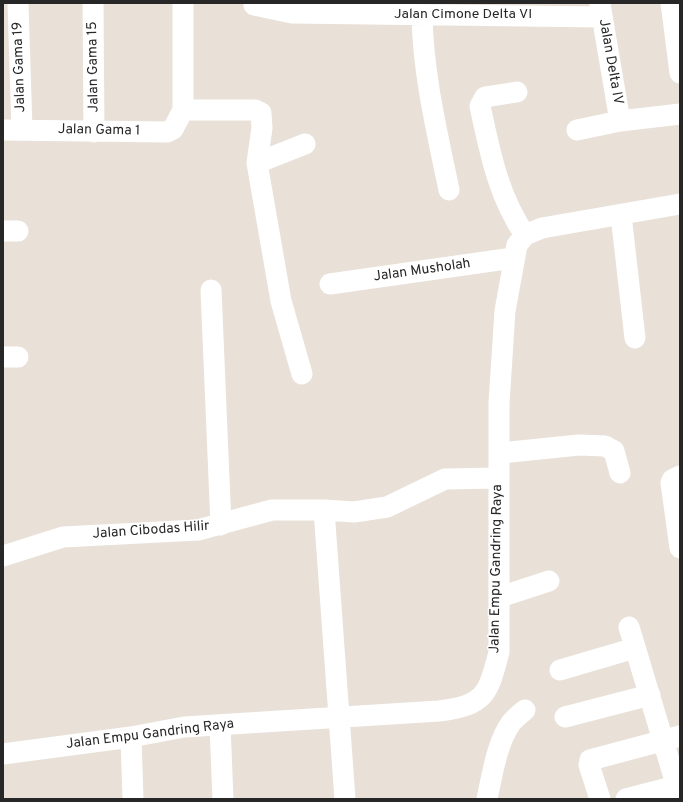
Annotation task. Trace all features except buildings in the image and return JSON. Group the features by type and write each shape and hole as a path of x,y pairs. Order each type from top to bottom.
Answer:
{"street":[{"name":"Jalan Gama 19","path":"12,130 18,3"},
{"name":"Jalan Gama 15","path":"93,3 94,132"},
{"path":"183,3 183,110 255,110 261,113 262,128 257,163 281,301 302,374"},
{"path":"671,3 680,73"},
{"name":"Jalan Cimone Delta VI","path":"254,5 293,8 399,9 422,15 601,10"},
{"name":"Jalan Delta IV","path":"601,10 620,121"},
{"path":"422,15 423,49 431,103 449,190"},
{"path":"517,92 485,97 480,106 493,164 502,192 513,217 525,235 542,228 680,204"},
{"name":"Jalan Gama 1","path":"12,130 167,132 173,129 183,110"},
{"name":"Jalan Delta IV","path":"577,130 620,121 680,114"},
{"path":"257,163 305,144"},
{"path":"621,215 635,338"},
{"name":"Jalan Empu Gandring Raya","path":"3,754 220,724 438,711 461,708 480,699 491,682 499,652 499,403 505,311 517,245 525,235"},
{"name":"Jalan Musholah","path":"330,284 514,258"},
{"path":"211,290 221,525"},
{"path":"500,453 579,445 605,446 614,451 620,473"},
{"name":"Jalan Cibodas Hilir","path":"3,556 63,537 198,530 272,510 324,510 354,512 387,507 445,479 498,478"},
{"path":"676,478 672,489 680,548"},
{"path":"324,510 345,799"},
{"path":"500,597 549,581"},
{"path":"626,799 678,791 672,738 650,695 629,627"},
{"path":"560,670 635,648"},
{"path":"565,717 650,695"},
{"path":"487,799 494,765 506,730 512,721 525,710"},
{"path":"220,724 223,799"},
{"path":"131,737 132,799"},
{"path":"600,799 589,765 590,760 672,738"}]}
